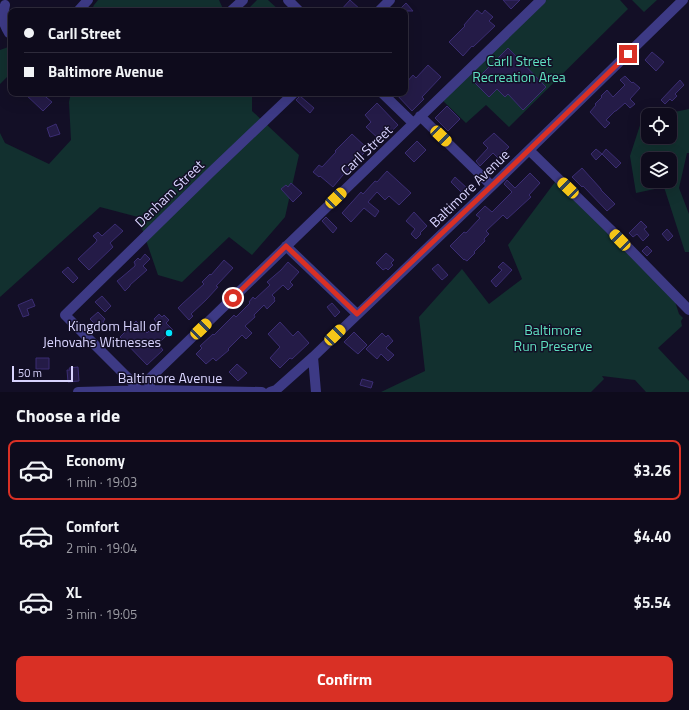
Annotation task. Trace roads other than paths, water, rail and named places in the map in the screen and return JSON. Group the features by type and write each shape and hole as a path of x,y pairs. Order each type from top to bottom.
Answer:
{"street":[{"path":"81,8 88,0"},
{"path":"234,8 243,0"},
{"path":"288,0 296,8"},
{"path":"382,8 390,0"},
{"name":"Carll Street","path":"151,391 148,380 541,0"},
{"name":"Baltimore Avenue","path":"270,392 276,390 313,357 492,186 683,0"},
{"path":"6,5 2,18 7,32"},
{"name":"Denham Street","path":"138,390 132,382 64,314 291,96"},
{"path":"386,96 417,120 492,186"},
{"path":"529,150 610,229 689,310"},
{"path":"286,246 357,314"},
{"path":"313,357 316,392"},
{"name":"Baltimore Avenue","path":"78,392 138,390 262,392"}],"place":[{"name":"Kingdom Hall of Jehovahs Witnesses","path":"169,333"}],"park label":[{"name":"Carll Street Recreation Area","path":"519,68"},
{"name":"Baltimore Run Preserve","path":"553,338"}]}
